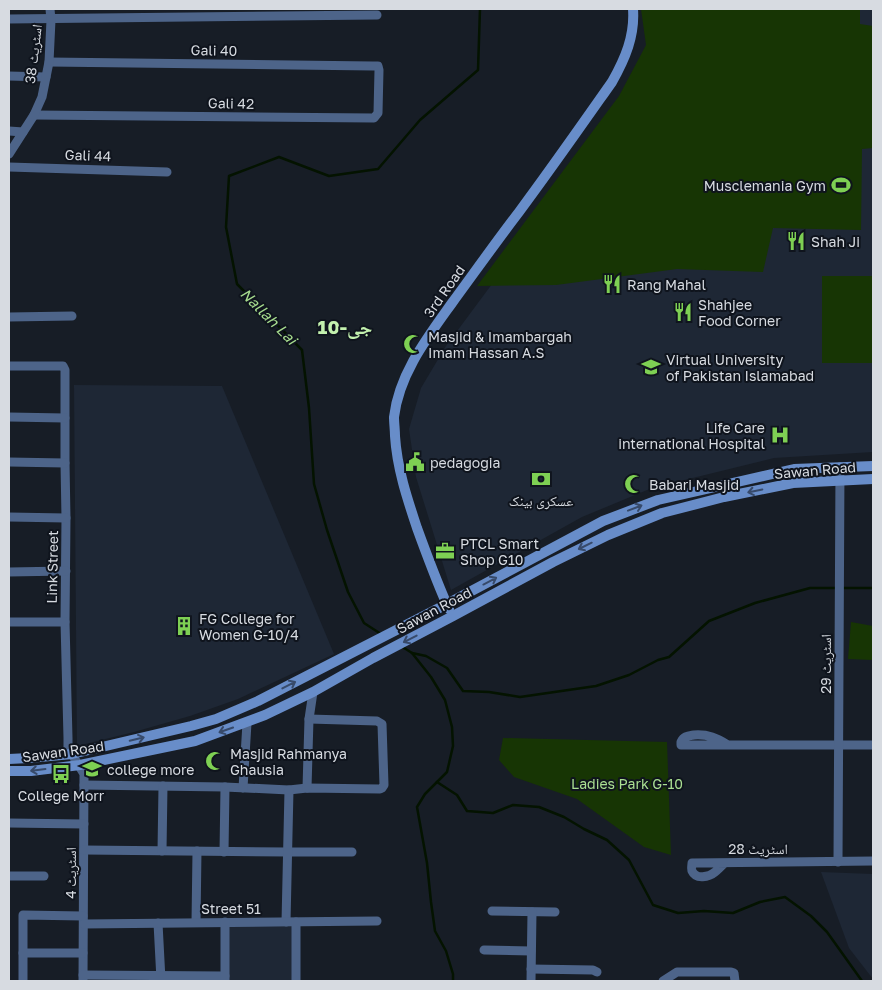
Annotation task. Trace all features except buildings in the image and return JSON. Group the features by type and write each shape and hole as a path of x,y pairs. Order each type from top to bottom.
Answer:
{"main road":[{"name":"3rd Road","path":"453,616 431,565 404,490 398,466 394,418 399,392 411,365 440,321 612,82 628,50 632,33 632,9"},
{"name":"Sawan Road","path":"9,759 72,754 216,719 258,701 343,658 603,521 658,500 794,470 873,466"},
{"name":"Sawan Road","path":"9,771 30,771 80,765 195,741 266,715 313,692 553,562 608,535 662,513 724,497 793,483 873,479"}],"street":[{"name":"اسٹریٹ 38","path":"9,154 34,115 42,97 49,62 50,9"},
{"path":"9,19 51,20 340,12 377,15"},
{"name":"Gali 40","path":"49,62 378,66"},
{"name":"Gali 42","path":"34,115 374,118 378,113 378,66"},
{"path":"9,76 46,77"},
{"path":"9,131 23,132"},
{"name":"Gali 44","path":"9,167 167,172"},
{"path":"9,316 72,316"},
{"name":"Link Street","path":"9,366 63,366 65,370 65,622 68,748 80,765"},
{"path":"9,417 65,418"},
{"path":"9,462 65,463"},
{"name":"اسٹریٹ 29","path":"838,862 840,467"},
{"path":"9,517 66,518"},
{"path":"9,572 66,571"},
{"path":"9,622 65,622"},
{"path":"307,788 309,719 313,692"},
{"path":"84,785 289,790 307,788 382,788 384,784 382,724 377,721 309,719"},
{"path":"243,788 247,722"},
{"path":"728,745 873,745"},
{"name":"اسٹریٹ 4","path":"80,765 84,774 83,978"},
{"path":"162,851 163,786"},
{"path":"224,852 225,787"},
{"path":"286,922 289,790"},
{"path":"9,823 84,824"},
{"path":"84,850 352,852"},
{"path":"196,922 197,851"},
{"name":"اسٹریٹ 28","path":"725,863 715,872 704,877 697,876 692,872 692,863 873,861"},
{"path":"9,876 44,876"},
{"path":"492,911 555,912"},
{"path":"531,981 532,912"},
{"name":"Street 51","path":"23,953 23,915 158,923 378,921"},
{"path":"83,978 225,979 225,922"},
{"path":"296,922 296,981"},
{"path":"158,923 161,978"},
{"path":"484,950 531,951"},
{"path":"23,981 23,953 83,953"},
{"path":"531,970 593,970 598,972"},
{"path":"663,981 677,972 734,972 735,981"}],"shaded area":[{"path":"656,9 873,9 873,452 774,458 652,488 582,517 451,590 416,477 409,429 421,388 446,346 564,187 651,57"},
{"path":"74,385 222,386 334,654 238,699 190,716 77,746"},
{"path":"821,872 873,874 873,979 849,948"},
{"path":"228,926 294,927 293,981 228,981"}],"green space":[{"path":"641,9 860,9 860,24 873,26 873,148 862,149 861,230 773,228 763,272 677,269 556,285 477,286 619,96 646,45"},
{"path":"822,276 873,276 873,363 822,363"},
{"path":"851,622 873,626 873,660 848,659"},
{"name":"Ladies Park G-10","path":"503,738 667,742 671,855 644,847 577,799 514,777 499,760"}],"waterway":[{"name":"Nallah Lai","path":"381,634 364,623 348,592 314,484 309,408 302,350 237,284 226,227 229,176 279,157 329,176 378,169 420,120 478,70 480,9"},
{"path":"412,653 426,656 447,668 463,691 489,692 520,697 596,686 629,675 658,660 669,657 709,621 755,603 810,588 837,588"},
{"path":"842,588 873,588"},
{"path":"401,646 412,653 431,677 445,700 452,727 453,746 447,772 425,794 417,807 427,863 435,931 446,951 453,974 453,981"},
{"path":"437,782 457,795 467,811 493,813 513,805 539,807 564,817 607,840 629,860 653,905 678,913 704,911 733,913 760,902 785,897 811,916 827,932 862,981"}],"place":[{"name":"Musclemania Gym","path":"841,185"},
{"name":"Shah Ji","path":"796,241"},
{"name":"Rang Mahal","path":"612,284"},
{"name":"Shahjee Food Corner","path":"683,312"},
{"name":"Masjid & Imambargah Imam Hassan A.S","path":"413,344"},
{"name":"Virtual University of Pakistan Islamabad","path":"651,367"},
{"name":"Life Care international Hospital","path":"780,435"},
{"name":"pedagogia","path":"415,462"},
{"name":"عسکری بینک","path":"541,479"},
{"name":"Babari Masjid","path":"634,484"},
{"name":"PTCL Smart Shop G10","path":"445,551"},
{"name":"FG College for Women G-10/4","path":"184,626"},
{"name":"Masjid Rahmanya Ghausia","path":"215,761"},
{"name":"college more","path":"92,769"},
{"name":"College Morr","path":"61,774"}],"district":[{"name":"جی-10","path":"345,326"}]}
